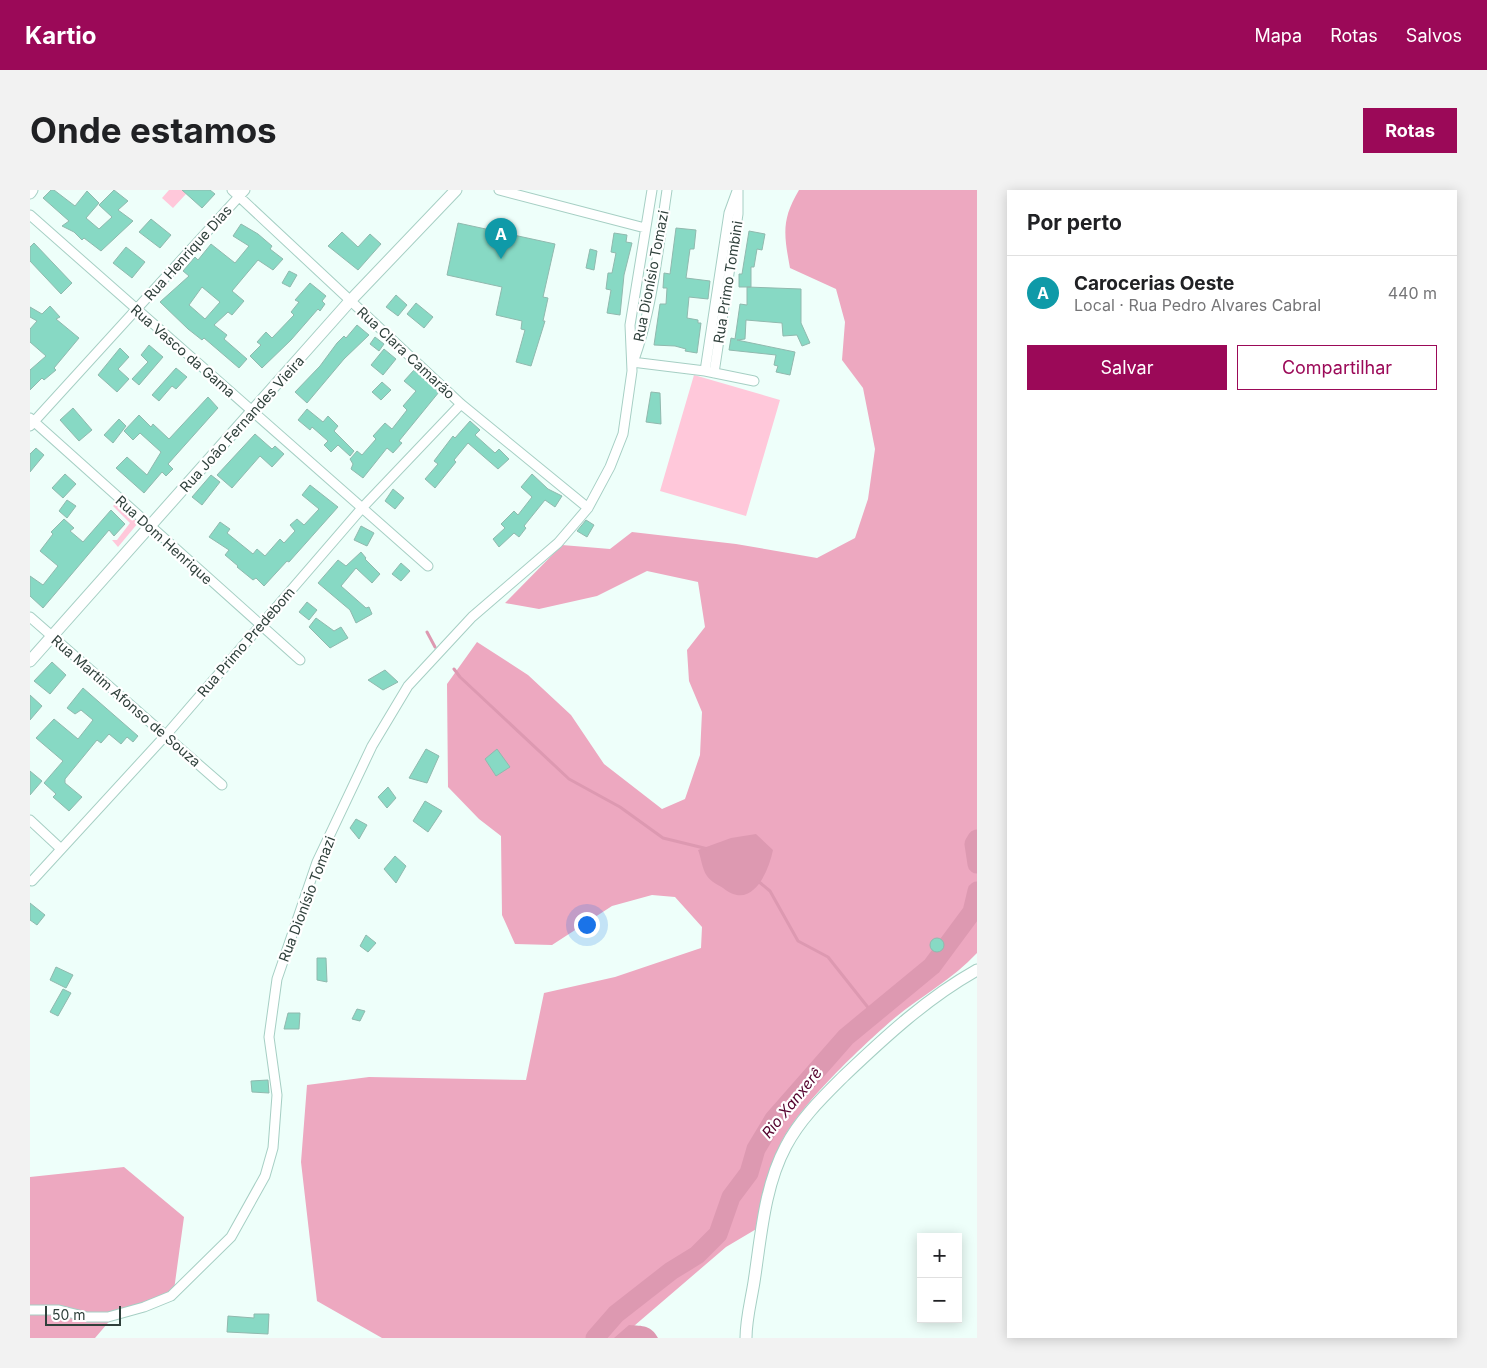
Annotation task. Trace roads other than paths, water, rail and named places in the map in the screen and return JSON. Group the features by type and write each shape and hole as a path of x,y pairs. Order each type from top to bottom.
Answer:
{"street":[{"name":"Rua Clara Camarão","path":"232,190 242,193 350,302 461,404 588,508"},
{"name":"Rua João Fernandes Vieira","path":"30,661 350,302 456,190"},
{"path":"499,190 645,228"},
{"name":"Rua Dionísio Tomazi","path":"632,362 629,342 630,325 652,190"},
{"name":"Rua Dionísio Tomazi","path":"30,1310 59,1310 87,1316 108,1317 144,1307 171,1296 231,1237 265,1176 273,1148 277,1095 269,1037 276,979 317,862 384,722 408,686 472,618 558,543 588,508 610,466 623,434 632,362 643,328 667,190"},
{"name":"Rua Primo Tombini","path":"710,372 738,214 738,191"},
{"name":"Rua Henrique Dias","path":"31,422 242,193"},
{"name":"Rua Vasco da Gama","path":"30,215 428,566"},
{"path":"632,362 710,372 754,381"},
{"name":"Rua Primo Predebom","path":"32,882 60,848 166,734 362,508 461,404"},
{"name":"Rua Dom Henrique","path":"31,422 150,526 260,627 300,660"},
{"name":"Rua Martim Afonso de Souza","path":"30,617 222,784"},
{"path":"30,820 60,848"},
{"path":"746,1338 749,1305 768,1196 779,1159 793,1132 805,1116 873,1048 918,1009 950,986 977,970"}],"waterway":[{"path":"427,632 435,647"},
{"path":"454,669 460,677 569,779 620,807 663,838 708,849"},
{"name":"Rio Xanxerê","path":"977,839 974,844 977,864"},
{"path":"758,881 770,891 798,941 828,957 874,1015"},
{"name":"Rio Xanxerê","path":"595,1338 616,1314 671,1271 697,1255 718,1234 731,1197 749,1173 756,1149 774,1119 846,1037 932,966 972,912 977,891"}],"place":[{"name":"Carocerias Oeste","path":"501,259"}]}
